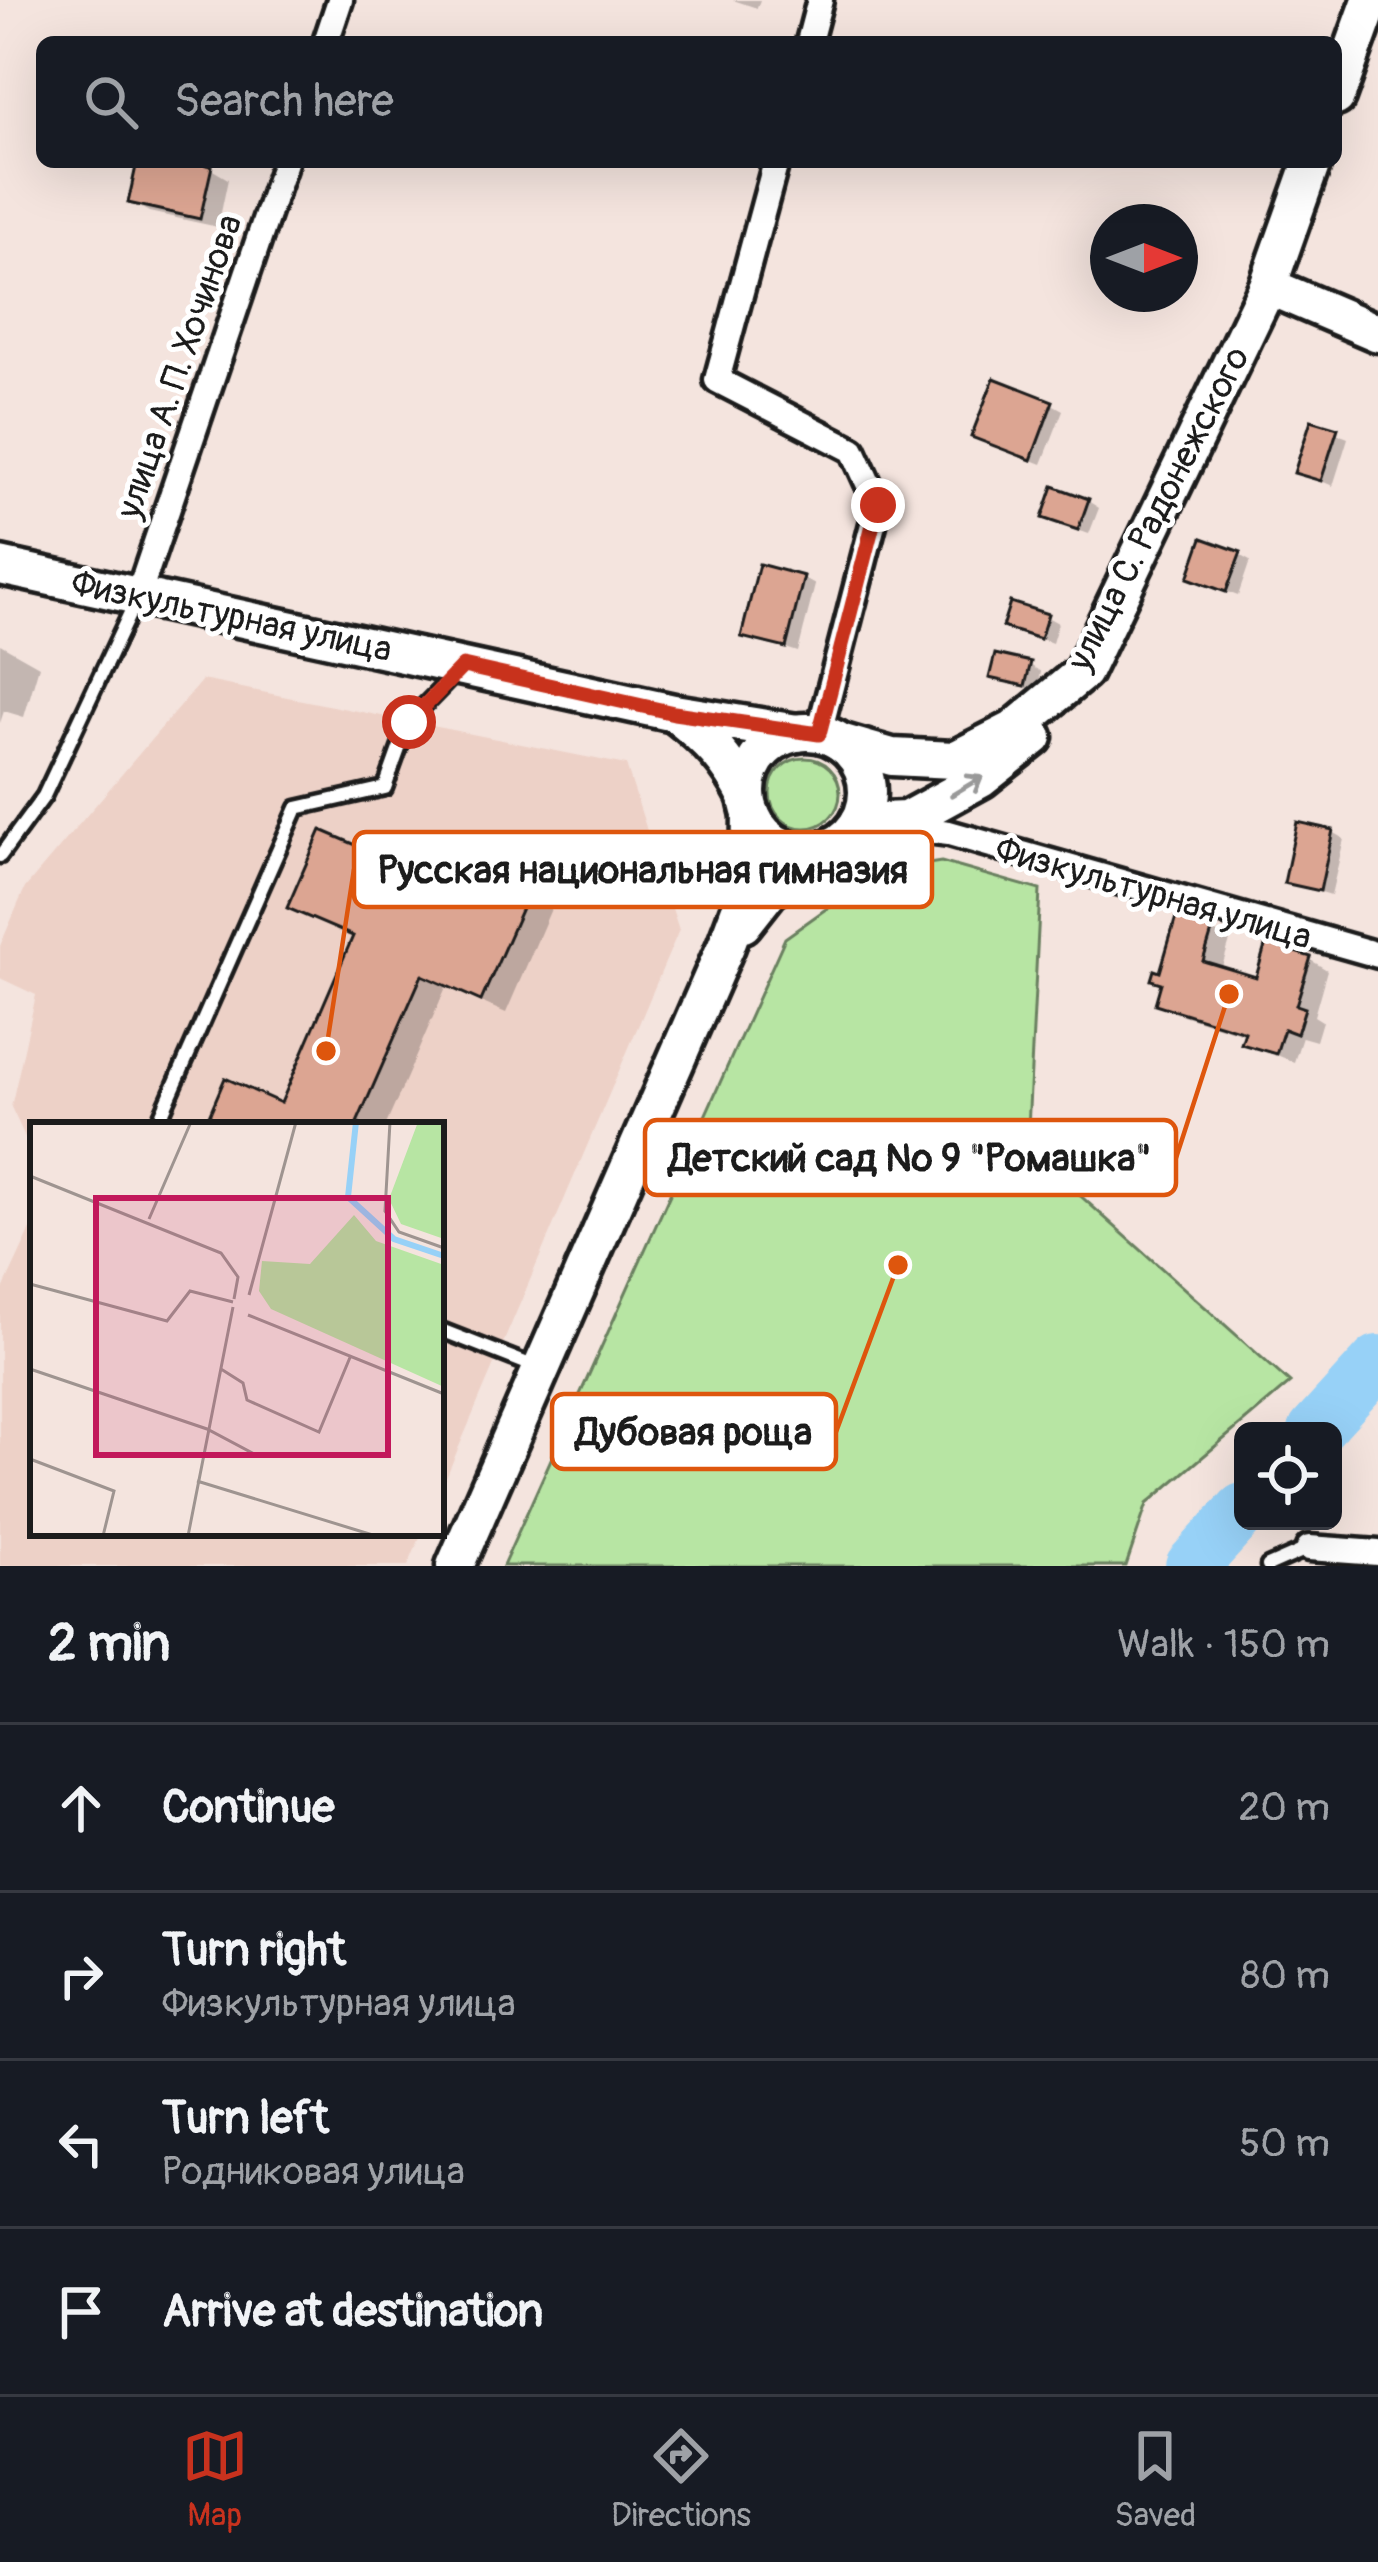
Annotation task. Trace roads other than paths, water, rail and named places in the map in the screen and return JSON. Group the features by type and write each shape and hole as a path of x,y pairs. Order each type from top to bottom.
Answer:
{"street":[{"path":"328,36 340,0"},
{"path":"811,36 820,0"},
{"path":"1342,80 1371,0"},
{"name":"улица А. П. Хочинова","path":"139,593 283,168"},
{"path":"774,168 717,380 853,450 878,505 819,736"},
{"name":"улица С. Радонежского","path":"819,736 892,757 954,760 1013,730 1083,672 1268,286 1310,168"},
{"path":"1268,286 1378,333"},
{"name":"Физкультурная улица","path":"0,566 674,713 819,736"},
{"path":"726,946 769,892 847,834 906,820 981,778 1030,742 1083,672"},
{"name":"Физкультурная улица","path":"674,713 715,745 730,764 761,831 796,851 816,851 847,834 949,832 1378,955"},
{"path":"455,1566 750,882 754,763 765,749 819,736"},
{"path":"819,736 863,770 867,788 847,834"},
{"path":"1309,1548 1378,1553"}],"lane":[{"path":"0,856 44,796 139,593"},
{"path":"158,1122 297,808 385,788 409,722 463,666"},
{"path":"444,1331 539,1369"},
{"path":"1268,1566 1309,1548"}],"waterway":[{"path":"1323,1422 1378,1362"},
{"path":"1192,1566 1234,1520"}],"place":[{"name":"Детский сад № 9 \"Ромашка\"","path":"1229,994"},
{"name":"Русская национальная гимназия","path":"326,1051"},
{"name":"Дубовая роща","path":"898,1265"}]}
